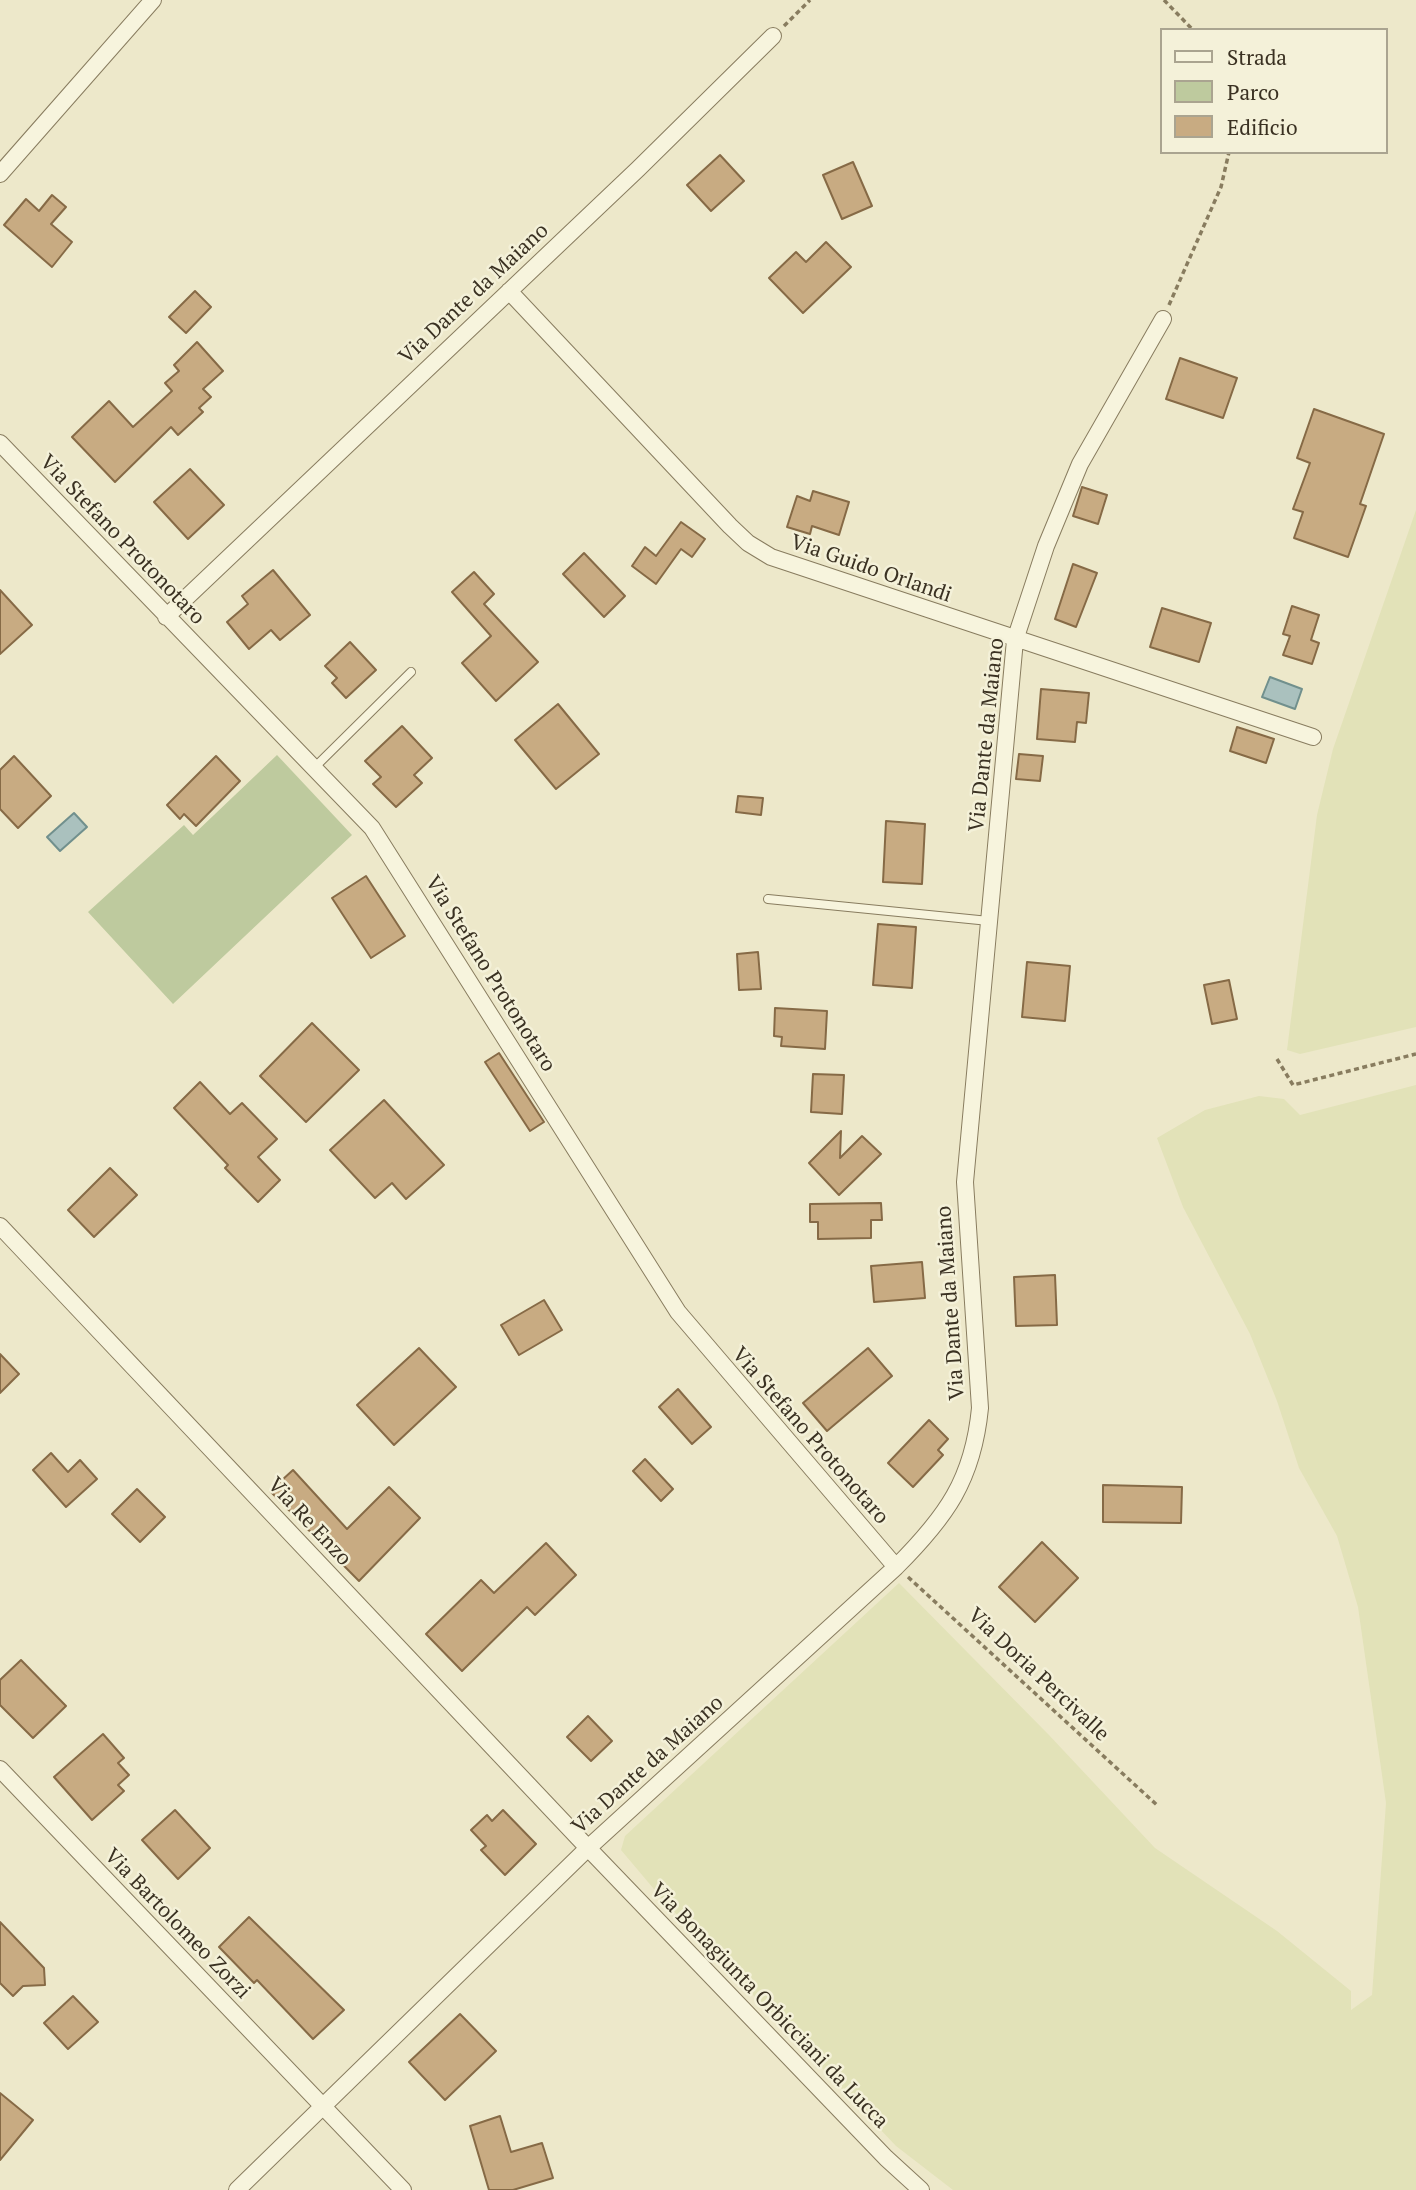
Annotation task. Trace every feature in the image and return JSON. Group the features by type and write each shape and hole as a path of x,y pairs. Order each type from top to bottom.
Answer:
{"street":[{"path":"0,174 153,0"},
{"name":"Via Dante da Maiano","path":"166,617 773,36"},
{"name":"Via Guido Orlandi","path":"509,291 730,526 754,547 783,562 1313,737"},
{"name":"Via Dante da Maiano","path":"237,2190 588,1848 896,1567 941,1520 961,1486 976,1441 980,1408 965,1182 1015,640 1046,546 1080,464 1163,320"},
{"name":"Via Stefano Protonotaro","path":"0,443 363,818 390,853 678,1312 896,1567"},
{"name":"Via Re Enzo","path":"0,1226 588,1848"},
{"name":"Via Bartolomeo Zorzi","path":"0,1769 403,2190"},
{"name":"Via Bonagiunta Orbicciani da Lucca","path":"588,1848 886,2158 922,2190"}],"lane":[{"path":"314,768 411,672"},
{"path":"768,899 989,921"}],"path":[{"path":"773,36 810,0"},
{"path":"1164,0 1191,28"},
{"path":"1163,320 1221,187 1229,154"},
{"path":"1277,1059 1293,1085 1416,1054"},
{"name":"Via Doria Percivalle","path":"896,1567 1158,1806"}],"green space":[{"path":"1416,510 1416,1027 1300,1054 1287,1050 1317,815 1333,749"},
{"path":"277,755 352,835 173,1004 88,912 184,825 193,835"},
{"path":"1416,1085 1416,2190 953,2190 896,2146 664,1901 621,1850 625,1836 899,1583 1048,1734 1155,1848 1277,1931 1351,1991 1351,2010 1372,1995 1386,1803 1358,1607 1337,1536 1299,1468 1277,1401 1250,1334 1183,1207 1157,1138 1205,1110 1259,1096 1284,1099 1300,1115"}],"water":[{"path":"1270,677 1302,689 1295,709 1262,697"},
{"path":"74,813 87,827 60,851 47,837"}],"building":[{"path":"720,155 744,181 711,211 687,185"},
{"path":"853,162 872,206 842,219 823,175"},
{"path":"52,195 66,207 51,224 72,242 52,267 4,225 26,199 39,211"},
{"path":"826,242 851,267 803,313 769,278 796,252 806,262"},
{"path":"195,291 211,307 186,333 169,317"},
{"path":"197,342 223,371 203,389 211,397 199,408 203,412 178,435 171,427 115,482 72,437 109,401 133,427 172,391 165,383 179,371 174,365"},
{"path":"1180,358 1237,378 1223,418 1166,399"},
{"path":"1314,409 1384,434 1360,504 1366,506 1348,557 1294,538 1303,512 1293,509 1310,463 1297,458"},
{"path":"190,469 224,505 188,539 154,502"},
{"path":"1082,487 1107,495 1098,524 1073,516"},
{"path":"813,491 849,502 839,535 812,526 810,534 787,527 797,496 810,501"},
{"path":"681,522 705,539 692,557 681,549 656,584 632,566 645,547 656,556"},
{"path":"584,553 625,596 604,617 563,574"},
{"path":"1073,564 1097,573 1076,627 1055,619"},
{"path":"273,570 310,615 280,640 271,630 249,649 227,622 248,604 242,596"},
{"path":"474,572 494,594 484,604 538,662 496,701 462,663 491,636 452,592"},
{"path":"0,590 32,625 0,654"},
{"path":"1292,606 1319,615 1311,640 1319,643 1312,664 1283,655 1290,636 1283,634"},
{"path":"1162,608 1211,623 1199,662 1150,647"},
{"path":"350,642 376,670 346,698 332,683 337,678 325,666"},
{"path":"1041,689 1089,693 1086,723 1077,722 1075,742 1037,739"},
{"path":"558,704 599,754 556,789 515,740"},
{"path":"402,726 432,758 414,775 422,783 396,807 373,784 381,777 365,761"},
{"path":"1237,727 1274,739 1266,763 1230,751"},
{"path":"1019,754 1043,756 1040,781 1016,779"},
{"path":"14,756 51,796 18,828 0,809 0,770"},
{"path":"216,756 240,781 196,826 184,814 180,819 167,805"},
{"path":"738,796 763,798 761,815 736,812"},
{"path":"886,821 925,824 922,884 883,882"},
{"path":"366,876 405,936 371,958 332,898"},
{"path":"878,924 916,927 912,988 873,985"},
{"path":"758,952 761,989 739,990 737,954"},
{"path":"1027,962 1070,966 1065,1021 1022,1017"},
{"path":"1229,980 1237,1019 1212,1024 1204,985"},
{"path":"775,1008 827,1011 825,1049 781,1046 782,1037 774,1036"},
{"path":"312,1023 359,1070 306,1122 260,1076"},
{"path":"499,1053 544,1122 530,1131 485,1062"},
{"path":"813,1074 844,1075 842,1114 811,1112"},
{"path":"200,1082 230,1114 242,1103 277,1139 258,1157 280,1180 258,1202 225,1168 228,1165 174,1108"},
{"path":"384,1100 444,1165 406,1199 392,1183 375,1198 330,1150"},
{"path":"841,1131 840,1158 862,1136 881,1154 839,1195 809,1163"},
{"path":"110,1168 137,1195 94,1237 68,1210"},
{"path":"881,1203 882,1220 871,1220 871,1238 818,1239 818,1222 810,1222 810,1204"},
{"path":"922,1262 925,1298 874,1302 871,1266"},
{"path":"1055,1275 1057,1325 1016,1326 1014,1277"},
{"path":"544,1300 562,1330 519,1355 501,1325"},
{"path":"419,1348 456,1387 394,1445 357,1405"},
{"path":"868,1348 892,1376 827,1431 803,1403"},
{"path":"0,1354 19,1374 0,1393"},
{"path":"678,1389 711,1427 692,1444 659,1407"},
{"path":"929,1420 948,1439 938,1450 943,1455 913,1487 888,1463"},
{"path":"51,1453 68,1472 80,1460 97,1479 66,1507 33,1470"},
{"path":"645,1459 673,1489 661,1501 633,1471"},
{"path":"293,1470 347,1529 389,1487 420,1518 359,1581 270,1491"},
{"path":"1103,1485 1182,1487 1181,1523 1103,1522"},
{"path":"137,1489 165,1517 140,1542 112,1514"},
{"path":"1042,1542 1078,1578 1035,1622 999,1587"},
{"path":"546,1543 576,1575 535,1615 527,1607 462,1671 426,1634 481,1580 494,1593"},
{"path":"21,1660 66,1706 33,1738 0,1705 0,1680"},
{"path":"588,1716 612,1741 591,1761 567,1737"},
{"path":"103,1734 124,1758 118,1763 129,1775 118,1785 124,1791 92,1820 54,1777"},
{"path":"175,1810 210,1848 178,1879 142,1840"},
{"path":"503,1810 536,1844 505,1875 481,1850 486,1846 471,1830 487,1815 492,1821"},
{"path":"249,1917 344,2010 313,2039 257,1980 254,1983 219,1947"},
{"path":"0,1922 44,1968 45,1985 23,1986 13,1996 0,1983"},
{"path":"73,1996 98,2022 68,2049 44,2023"},
{"path":"460,2014 496,2051 445,2100 409,2062"},
{"path":"0,2093 33,2120 0,2160"},
{"path":"500,2116 511,2152 542,2143 553,2178 513,2190 489,2190 470,2126"}]}
